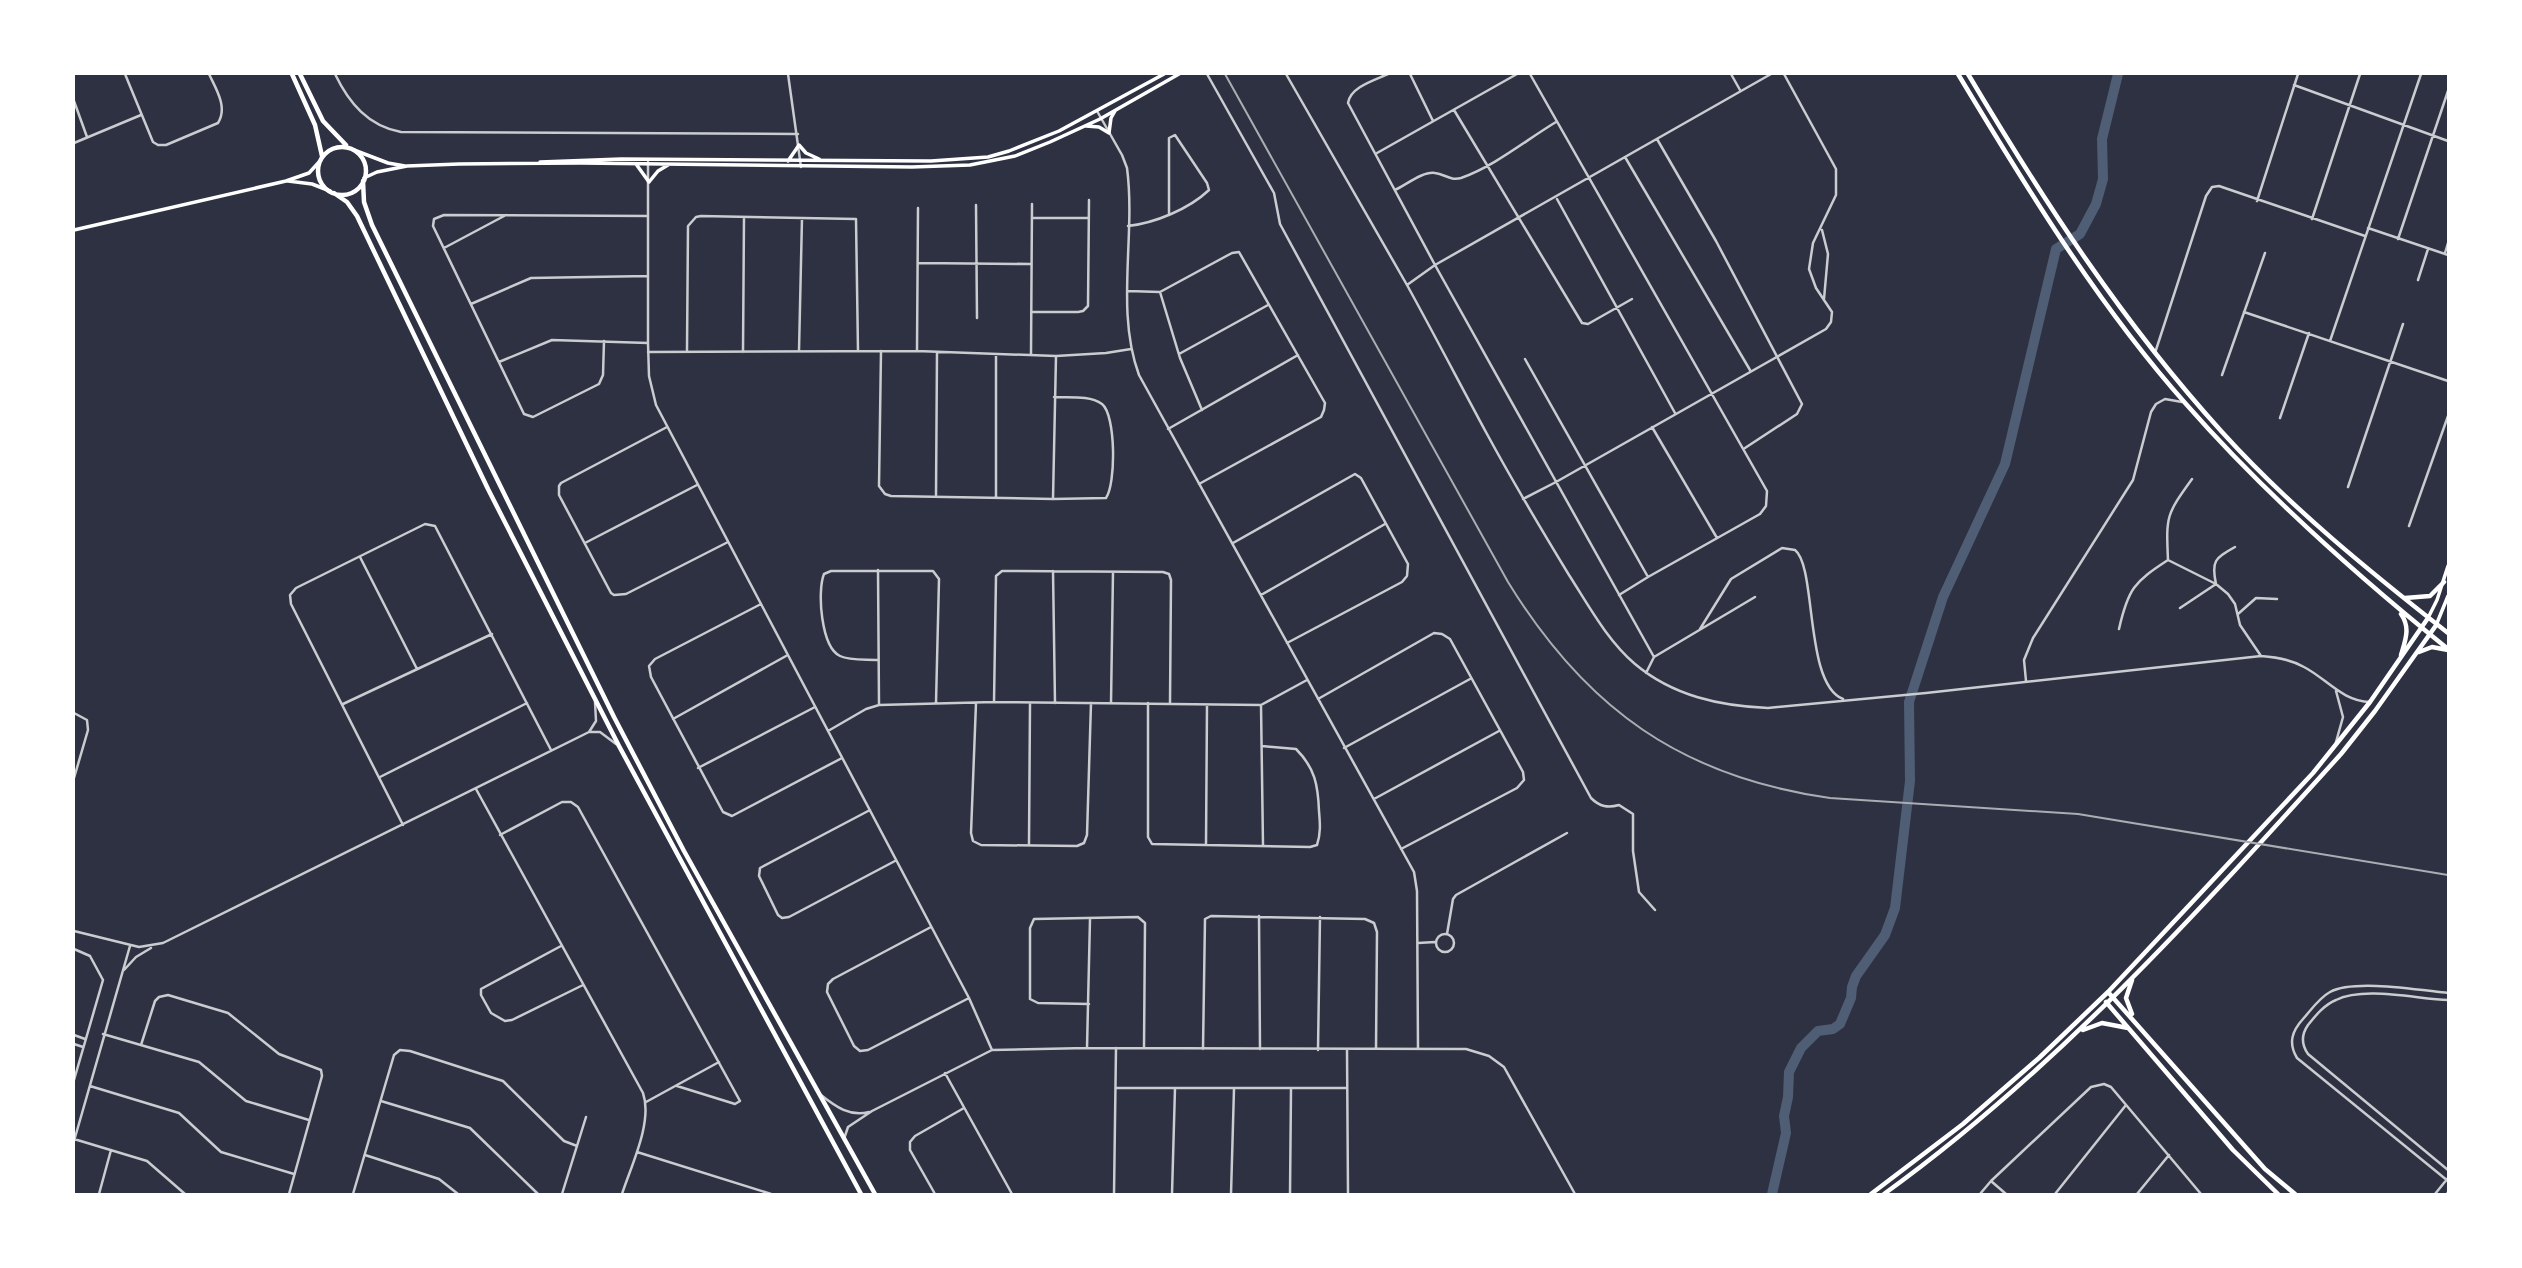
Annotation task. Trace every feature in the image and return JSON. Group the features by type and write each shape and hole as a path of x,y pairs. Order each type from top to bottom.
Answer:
{"main road":[{"path":"292,74 315,125 321,159 318,171 320,180 353,209 365,231 488,489 619,747 861,1195"},
{"path":"300,74 323,121 365,165 364,202 372,225 614,717 684,851 874,1195"},
{"path":"534,163 547,160 648,159 931,161 988,157 1034,142 1164,74"},
{"path":"286,181 312,184 332,192 348,194 377,172 407,166 534,163 954,167 980,164 1032,150 1100,119 1179,74"},
{"path":"1958,74 2065,246 2185,403 2309,531 2448,650"},
{"path":"1968,74 2073,244 2155,353 2224,434 2318,527 2448,633"},
{"path":"1084,126 1099,127 1109,134 1111,118 1116,110"},
{"path":"787,161 799,145 806,153 825,161"},
{"path":"74,230 286,181 309,173 334,148 351,149 388,163 407,166"},
{"path":"636,164 649,182 670,164"},
{"path":"1871,1195 1926,1154 2039,1058 2108,992 2255,836 2334,748 2423,629 2444,582 2448,566"},
{"path":"2404,598 2430,596 2444,582"},
{"path":"1884,1195 1969,1130 2076,1034 2134,976 2341,754 2430,635 2448,596"},
{"path":"2398,609 2407,623 2400,660"},
{"path":"2408,664 2425,648 2448,650"},
{"path":"2134,976 2126,998 2134,1019"},
{"path":"2108,992 2265,1169 2295,1195"},
{"path":"2103,997 2233,1150 2277,1195"},
{"path":"2076,1034 2102,1023 2129,1028"}],"street":[{"path":"125,74 153,142 158,145 166,145 218,122 223,115 223,107 209,74"},
{"path":"335,74 354,107 383,127 401,132 798,134"},
{"path":"788,74 801,167"},
{"path":"1207,74 1274,193 1280,224 1591,798 1608,808 1619,805 1633,814 1633,851 1639,892 1655,910"},
{"path":"1286,74 1407,285 1522,499 1615,645 1646,673 1680,692 1743,707 1768,708 2261,656 2290,660 2353,700 2370,702"},
{"path":"1388,74 1355,90 1348,98 1348,103 1435,265 1654,657"},
{"path":"1410,74 1433,121"},
{"path":"1376,153 1517,74"},
{"path":"1530,74 1745,448 1767,491 1766,506 1760,514 1619,596"},
{"path":"1731,74 1740,90"},
{"path":"1407,285 1435,265 1771,74"},
{"path":"1522,499 1584,467 1711,392 1826,329 1833,317 1816,288 1809,269 1813,243 1836,195 1836,169 1784,74"},
{"path":"2256,201 2298,74"},
{"path":"2312,219 2360,74"},
{"path":"2330,341 2421,74"},
{"path":"2294,85 2448,141"},
{"path":"2398,239 2448,91"},
{"path":"74,102 87,138"},
{"path":"1454,110 1582,323 1588,324 1632,299"},
{"path":"1097,111 1127,168 1131,349 1139,375 1417,880 1418,1049"},
{"path":"74,143 141,115"},
{"path":"1395,190 1428,173 1437,173 1452,179 1461,178 1557,121"},
{"path":"1128,226 1149,223 1169,215 1209,190 1208,183 1175,135 1169,138 1169,215"},
{"path":"1657,139 1716,241 1802,404 1797,414 1745,448"},
{"path":"1625,158 1750,370"},
{"path":"648,159 648,352 651,388 656,405 970,998 992,1050"},
{"path":"2155,353 2211,187 2219,186 2256,201 2365,236"},
{"path":"1556,198 1675,413"},
{"path":"1032,312 1078,313 1087,309 1089,200"},
{"path":"1031,355 1032,204"},
{"path":"976,205 977,318"},
{"path":"917,351 918,208"},
{"path":"604,341 603,375 599,384 533,416 527,416 522,412 433,226 433,219 438,215 507,214 648,216"},
{"path":"444,248 507,214"},
{"path":"687,350 688,226 696,217 701,216 854,218 858,222 858,351"},
{"path":"743,352 744,217"},
{"path":"799,351 802,217"},
{"path":"1032,218 1088,218"},
{"path":"1821,228 1828,254 1824,299"},
{"path":"2368,228 2447,255 2448,243"},
{"path":"2418,280 2428,249"},
{"path":"1128,291 1160,292 1236,252 1241,254 1325,403 1321,417 1199,484"},
{"path":"2222,375 2265,253"},
{"path":"918,263 1031,264"},
{"path":"471,304 531,278 648,276"},
{"path":"1160,292 1179,354 1202,410"},
{"path":"1179,354 1268,305"},
{"path":"2244,312 2448,380"},
{"path":"2348,487 2403,324"},
{"path":"2280,418 2309,333"},
{"path":"499,362 547,341 648,343"},
{"path":"648,352 917,351 1056,356 1131,349"},
{"path":"881,351 879,486 885,494 891,496 1106,498 1112,486 1112,424 1107,408 1092,398 1054,397"},
{"path":"936,495 937,352"},
{"path":"996,354 996,498"},
{"path":"1168,429 1298,355"},
{"path":"1053,499 1056,356"},
{"path":"1525,359 1648,577"},
{"path":"2026,681 2024,660 2033,638 2133,480 2151,411 2165,399 2185,403"},
{"path":"2409,526 2448,415"},
{"path":"667,427 559,486 559,495 611,593 619,596 728,541"},
{"path":"1652,427 1717,538"},
{"path":"1232,544 1355,474 1361,478 1408,564 1407,576 1402,582 1287,643"},
{"path":"2168,560 2168,515 2192,479"},
{"path":"585,543 698,484"},
{"path":"403,825 291,604 290,595 296,588 425,524 435,526 551,750"},
{"path":"1260,595 1385,524"},
{"path":"2216,584 2214,563 2219,556 2235,547"},
{"path":"1700,629 1731,579 1782,548 1795,550 1802,559 1812,626 1823,674 1837,697 1846,700"},
{"path":"360,557 417,669"},
{"path":"2168,560 2216,584 2232,598 2240,625 2261,656"},
{"path":"2119,629 2133,587 2143,576 2168,560"},
{"path":"878,660 845,658 832,650 823,628 824,574 831,571 929,569 938,576 936,703"},
{"path":"878,570 879,705"},
{"path":"994,702 996,576 1002,571 1053,571 1163,572 1170,577 1170,703"},
{"path":"1053,571 1055,703"},
{"path":"1111,704 1113,572"},
{"path":"2180,608 2216,584"},
{"path":"1646,673 1654,657 1755,597"},
{"path":"2238,614 2256,598 2277,599"},
{"path":"761,604 651,662 649,671 698,768 723,812 732,816 842,757"},
{"path":"1318,699 1434,633 1450,639 1523,772 1524,780 1517,788 1401,849"},
{"path":"342,705 492,634"},
{"path":"673,719 788,655"},
{"path":"1344,748 1470,679"},
{"path":"828,732 866,709 879,705 994,702 1261,705 1307,680"},
{"path":"2334,748 2343,717 2336,690"},
{"path":"589,732 596,721 595,700"},
{"path":"379,778 527,703"},
{"path":"976,703 973,841 981,845 1077,846 1086,840 1091,703"},
{"path":"1029,844 1030,703"},
{"path":"1148,704 1149,841 1157,845 1310,848 1317,845 1320,830 1318,785 1304,757 1296,749 1262,746"},
{"path":"1206,845 1207,704"},
{"path":"1261,705 1263,845"},
{"path":"698,768 815,707"},
{"path":"74,713 88,723 74,778"},
{"path":"1374,799 1499,731"},
{"path":"122,972 136,957 154,947 589,732 600,732 619,747"},
{"path":"476,789 646,1102 645,1122 622,1195"},
{"path":"500,835 562,802 575,803 740,1098 735,1104 677,1086"},
{"path":"870,810 760,868 759,876 778,915 782,918 789,917 896,860"},
{"path":"1447,934 1456,895 1567,834"},
{"path":"1203,1049 1205,919 1211,916 1259,916 1365,919 1374,923 1377,932 1376,1049"},
{"path":"1259,916 1260,1049"},
{"path":"1089,1004 1034,1003 1028,996 1032,921 1138,917 1145,923 1144,1048"},
{"path":"1318,1050 1320,917"},
{"path":"1087,1048 1090,919"},
{"path":"931,927 828,984 827,992 853,1046 860,1051 867,1050 970,998"},
{"path":"74,931 130,945 154,947"},
{"path":"1447,934 1452,936 1454,942 1451,949 1443,951 1437,942 1439,937 1447,934"},
{"path":"1418,943 1437,942"},
{"path":"130,945 74,1140 151,1163 185,1195"},
{"path":"561,946 481,989 481,995 491,1013 499,1019 512,1020 583,985"},
{"path":"74,949 90,956 102,977 74,1080"},
{"path":"2435,1195 2448,1180 2297,1058 2292,1050 2292,1038 2296,1027 2316,1004 2328,993 2342,987 2365,986 2448,993"},
{"path":"141,1045 152,1006 163,995 228,1013 279,1054 321,1070 322,1076 289,1195"},
{"path":"2448,1000 2350,995 2336,999 2324,1007 2305,1028 2302,1038 2303,1048 2308,1054 2448,1170"},
{"path":"103,1034 199,1062 250,1103 309,1120"},
{"path":"74,1035 85,1039"},
{"path":"74,1044 83,1047"},
{"path":"1114,1195 1116,1048"},
{"path":"845,1141 848,1127 872,1111 992,1050 1466,1049 1498,1061 1508,1073 1575,1195"},
{"path":"353,1195 394,1055 400,1050 503,1081 564,1141 577,1146"},
{"path":"1347,1050 1348,1195"},
{"path":"646,1102 719,1062"},
{"path":"945,1073 1012,1195"},
{"path":"1980,1195 1991,1181 2091,1087 2104,1084 2126,1105 2201,1195"},
{"path":"90,1086 179,1113 221,1152 295,1174"},
{"path":"1116,1088 1347,1088"},
{"path":"1172,1195 1175,1088"},
{"path":"1231,1195 1234,1088"},
{"path":"1290,1195 1291,1088"},
{"path":"820,1094 846,1111 863,1114 872,1111"},
{"path":"381,1101 470,1128 538,1195"},
{"path":"2056,1195 2126,1105"},
{"path":"935,1195 910,1150 910,1142 915,1136 964,1108"},
{"path":"562,1195 586,1117"},
{"path":"99,1195 111,1150"},
{"path":"636,1152 771,1195"},
{"path":"365,1155 442,1180 458,1195"},
{"path":"2137,1195 2169,1155"},
{"path":"1991,1181 2006,1195"}],"waterway":[{"path":"1772,1194 1786,1133 1784,1116 1789,1072 1801,1048 1818,1031 1833,1029 1840,1024 1851,998 1856,976 1885,935 1895,908 1910,781 1909,702 1943,597 2005,464 2056,249 2080,234 2096,204 2103,179 2102,139 2118,74"}],"railway":[{"path":"1225,74 1508,582 1538,627 1570,666 1605,701 1643,730 1684,754 1728,773 1777,788 1830,798 2078,814 2448,875"}]}
